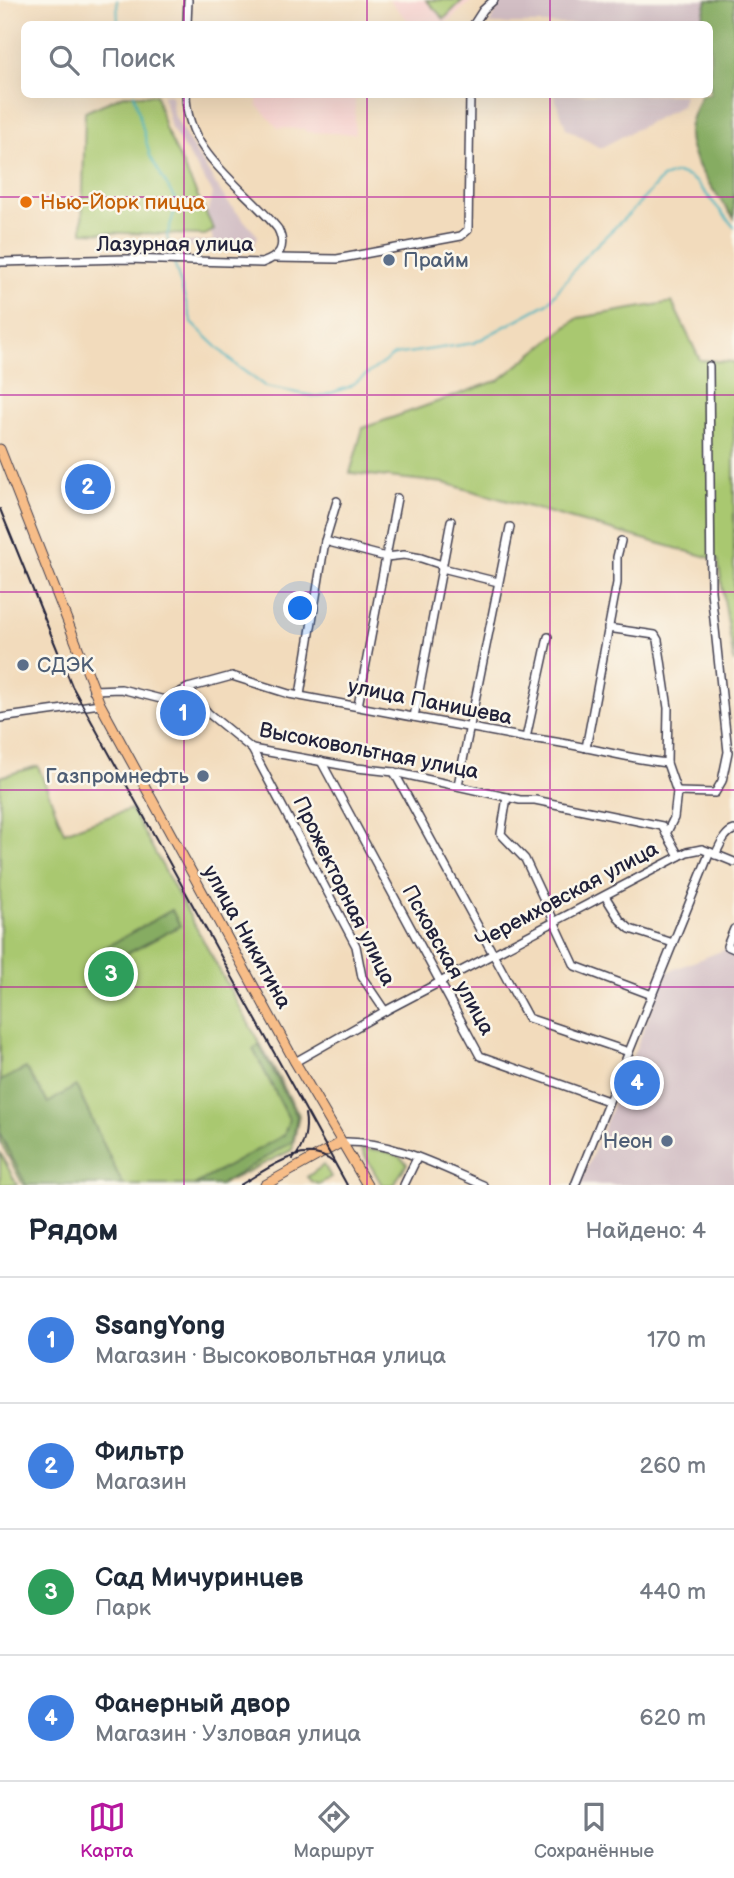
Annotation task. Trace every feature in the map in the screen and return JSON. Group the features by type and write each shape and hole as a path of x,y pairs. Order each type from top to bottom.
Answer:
{"main road":[{"name":"улица Никитина","path":"0,449 93,690 296,1062 368,1185"},
{"path":"265,1185 342,1142"}],"street":[{"path":"187,21 188,0"},
{"path":"476,21 494,0"},
{"name":"Лазурная улица","path":"0,262 127,259 262,262 275,258 280,251 282,238 278,229 204,150 188,120 186,98"},
{"path":"275,258 337,259 461,236 468,230 470,98"},
{"path":"677,792 715,793 722,781 728,752 711,591 709,366"},
{"path":"358,706 397,498"},
{"path":"300,695 325,541 337,501"},
{"path":"414,717 451,521"},
{"path":"458,785 510,527"},
{"path":"325,541 386,557 404,555 498,582"},
{"path":"586,748 617,583 617,557 621,541"},
{"path":"608,628 654,635 658,640 668,708 667,763 677,792 674,818 666,834 679,856"},
{"path":"526,738 548,637"},
{"name":"улица Панишева","path":"188,688 232,676 300,695 526,738 553,740 627,758 667,763"},
{"path":"93,690 121,689 165,700 188,688"},
{"name":"Высоковольтная улица","path":"188,688 208,713 253,749 394,772 507,797 535,800 662,826 666,834"},
{"path":"0,718 100,704"},
{"name":"Прожекторная улица","path":"253,749 356,946 362,977 385,1011"},
{"name":"Псковская улица","path":"321,761 480,1056 608,1101"},
{"path":"394,772 528,1018 629,1052"},
{"path":"507,797 501,834 525,859 575,966 652,995"},
{"path":"575,1185 712,853 730,831 734,830"},
{"name":"Черемховская улица","path":"296,1062 385,1011 679,856 702,849 712,853"},
{"path":"712,853 734,862"},
{"path":"605,896 629,929 673,943"},
{"path":"734,929 727,946 734,948"},
{"path":"342,1142 372,1144 417,1158 483,1185"},
{"path":"404,1185 417,1158"}],"shaded area":[{"path":"389,0 473,0 448,21 408,21"},
{"path":"503,0 713,0 706,21 491,21"},
{"path":"164,98 171,98 173,113 188,140 226,200 258,236 254,245 178,247 178,242 213,241 207,213 213,193 171,128"},
{"path":"257,98 355,98 355,134 278,128 257,105"},
{"path":"555,98 683,98 681,106 600,148 566,128"},
{"path":"729,948 734,949 734,1185 580,1185 667,972"}],"green space":[{"path":"426,0 463,0 444,19"},
{"path":"707,0 734,0 734,218 698,165 690,142 689,126 700,98 713,98 713,21 702,21"},
{"path":"117,98 157,98 165,128 214,230 205,235 82,232 85,112"},
{"path":"672,302 700,360 734,362 734,663 718,560 444,483 350,473 363,428 499,380 578,318"},
{"path":"38,766 64,832 131,809 299,1115 292,1150 220,1185 23,1185 0,1141 0,777"},
{"path":"172,910 180,926 98,969 92,955"},
{"path":"259,1045 297,1116 293,1141 220,1185 194,1185 284,1135 289,1119 253,1049"},
{"path":"26,1068 48,1103 76,1086 123,1185 26,1185 0,1134 0,1081"},
{"path":"361,1149 380,1150 398,1156 407,1164 393,1185 382,1185"},
{"path":"0,1152 17,1185 0,1185"},
{"path":"324,1165 331,1177 319,1184 307,1177"}],"waterway":[{"path":"117,0 118,21"},
{"path":"135,98 150,156 177,203 167,236 172,257"},
{"path":"174,262 192,323 237,366 266,387 319,397 349,387 394,355 474,343 548,303 586,255 662,178 677,173 689,177 734,227"}],"tram line":[{"path":"0,509 72,686 347,1185"},
{"path":"293,1159 304,1138 305,1114"},
{"path":"240,1185 274,1165 298,1155 322,1156 334,1163"}],"place":[{"name":"Нью-Йорк пицца","path":"26,202"},
{"name":"Прайм","path":"389,260"},
{"name":"Фильтр","path":"88,487"},
{"name":"СДЭК","path":"23,665"},
{"name":"SsangYong","path":"183,713"},
{"name":"Газпромнефть","path":"203,776"},
{"name":"Сад Мичуринцев","path":"111,974"},
{"name":"Фанерный двор","path":"637,1083"},
{"name":"Неон","path":"667,1141"}]}
